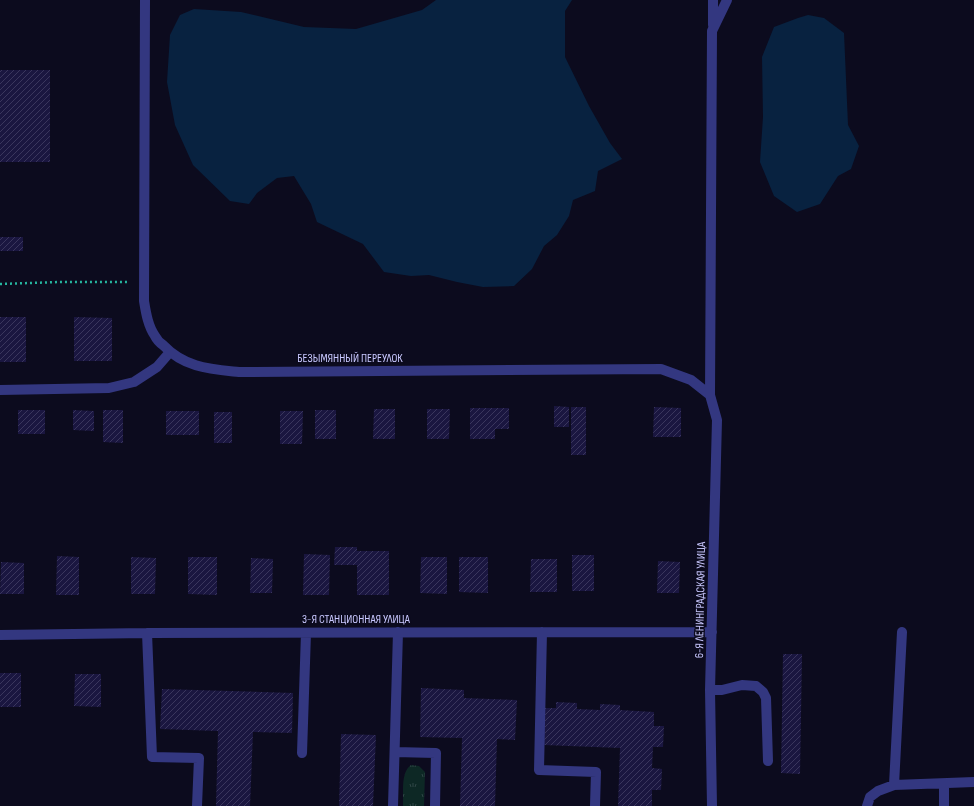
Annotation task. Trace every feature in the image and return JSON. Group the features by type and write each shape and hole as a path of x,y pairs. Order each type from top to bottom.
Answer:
{"street":[{"name":"БЕЗЫМЯННЫЙ ПЕРЕУЛОК","path":"145,0 144,301 148,320 155,337 170,352 185,362 211,369 239,372 661,369 691,380 710,395"},
{"name":"6-Я ЛЕНИНГРАДСКАЯ УЛИЦА","path":"712,806 710,690 717,420 710,395 713,0"},
{"path":"712,31 727,0"},
{"path":"0,390 109,388 134,382 157,367 170,352"},
{"path":"393,806 398,632"},
{"path":"542,632 539,770 596,772 595,806"},
{"name":"3-Я СТАНЦИОННАЯ УЛИЦА","path":"0,635 147,633 712,632"},
{"path":"894,785 902,632"},
{"path":"147,633 152,757 199,758 197,806"},
{"path":"302,753 306,633"},
{"path":"710,690 722,690 742,685 756,686 764,692 766,698 768,762"},
{"path":"395,752 436,753 435,806"},
{"path":"867,806 870,797 878,791 894,785 974,782"},
{"path":"944,784 944,806"}],"path":[{"path":"0,284 59,282 80,283 102,281 143,282"}],"green space":[{"path":"411,765 419,766 425,772 424,806 403,806 404,778 405,773"}],"water":[{"path":"436,0 572,0 565,11 565,57 589,106 610,143 622,159 598,171 595,191 573,200 569,216 557,235 544,246 532,269 514,286 483,287 429,275 411,276 384,272 363,244 317,222 311,204 294,176 277,178 257,193 249,204 230,201 193,165 175,125 167,82 170,35 180,15 194,9 241,12 304,27 356,29 422,10"},
{"path":"808,15 824,18 844,33 848,125 859,146 851,169 838,176 820,204 797,212 774,196 760,162 763,117 762,57 774,27"}],"building":[{"path":"0,70 50,70 50,162 0,162"},
{"path":"0,237 23,237 23,251 0,251"},
{"path":"0,317 26,317 26,362 0,362"},
{"path":"74,317 112,318 112,361 74,361"},
{"path":"554,406 569,407 569,427 554,427"},
{"path":"571,407 586,407 586,455 571,455"},
{"path":"654,407 681,408 681,437 653,437"},
{"path":"470,408 509,408 509,429 495,429 495,439 470,439"},
{"path":"374,409 395,409 395,439 373,439"},
{"path":"427,409 450,409 449,439 427,439"},
{"path":"18,410 45,410 45,434 18,434"},
{"path":"73,410 94,411 94,431 73,430"},
{"path":"103,410 123,410 123,443 103,442"},
{"path":"315,410 336,410 336,439 315,439"},
{"path":"166,411 199,411 199,435 166,435"},
{"path":"280,411 303,411 302,444 280,444"},
{"path":"214,412 232,412 232,443 214,443"},
{"path":"335,547 357,547 357,551 389,551 389,595 357,595 357,565 334,565"},
{"path":"304,554 330,555 329,595 303,595"},
{"path":"572,555 594,555 594,591 572,591"},
{"path":"57,556 79,557 79,595 56,595"},
{"path":"131,557 156,558 155,594 131,594"},
{"path":"188,557 217,557 217,595 188,594"},
{"path":"421,557 447,557 447,594 420,593"},
{"path":"459,557 488,557 488,593 459,592"},
{"path":"251,558 273,559 272,593 250,593"},
{"path":"531,559 557,559 557,592 530,592"},
{"path":"658,561 680,562 679,593 657,593"},
{"path":"1,562 24,563 24,594 0,594"},
{"path":"783,654 802,654 800,774 781,773"},
{"path":"0,673 21,673 21,707 0,707"},
{"path":"75,674 101,674 101,707 74,706"},
{"path":"421,688 464,690 464,698 517,700 515,740 497,739 495,806 460,806 462,738 420,737"},
{"path":"162,689 293,693 292,733 253,732 250,806 216,806 218,731 160,729"},
{"path":"556,702 577,703 577,709 600,710 600,704 620,705 620,710 654,712 654,726 664,726 663,747 653,747 652,768 662,769 661,790 652,790 652,806 618,806 620,748 544,745 545,708 556,708"},
{"path":"341,734 376,735 373,806 339,806"}]}
